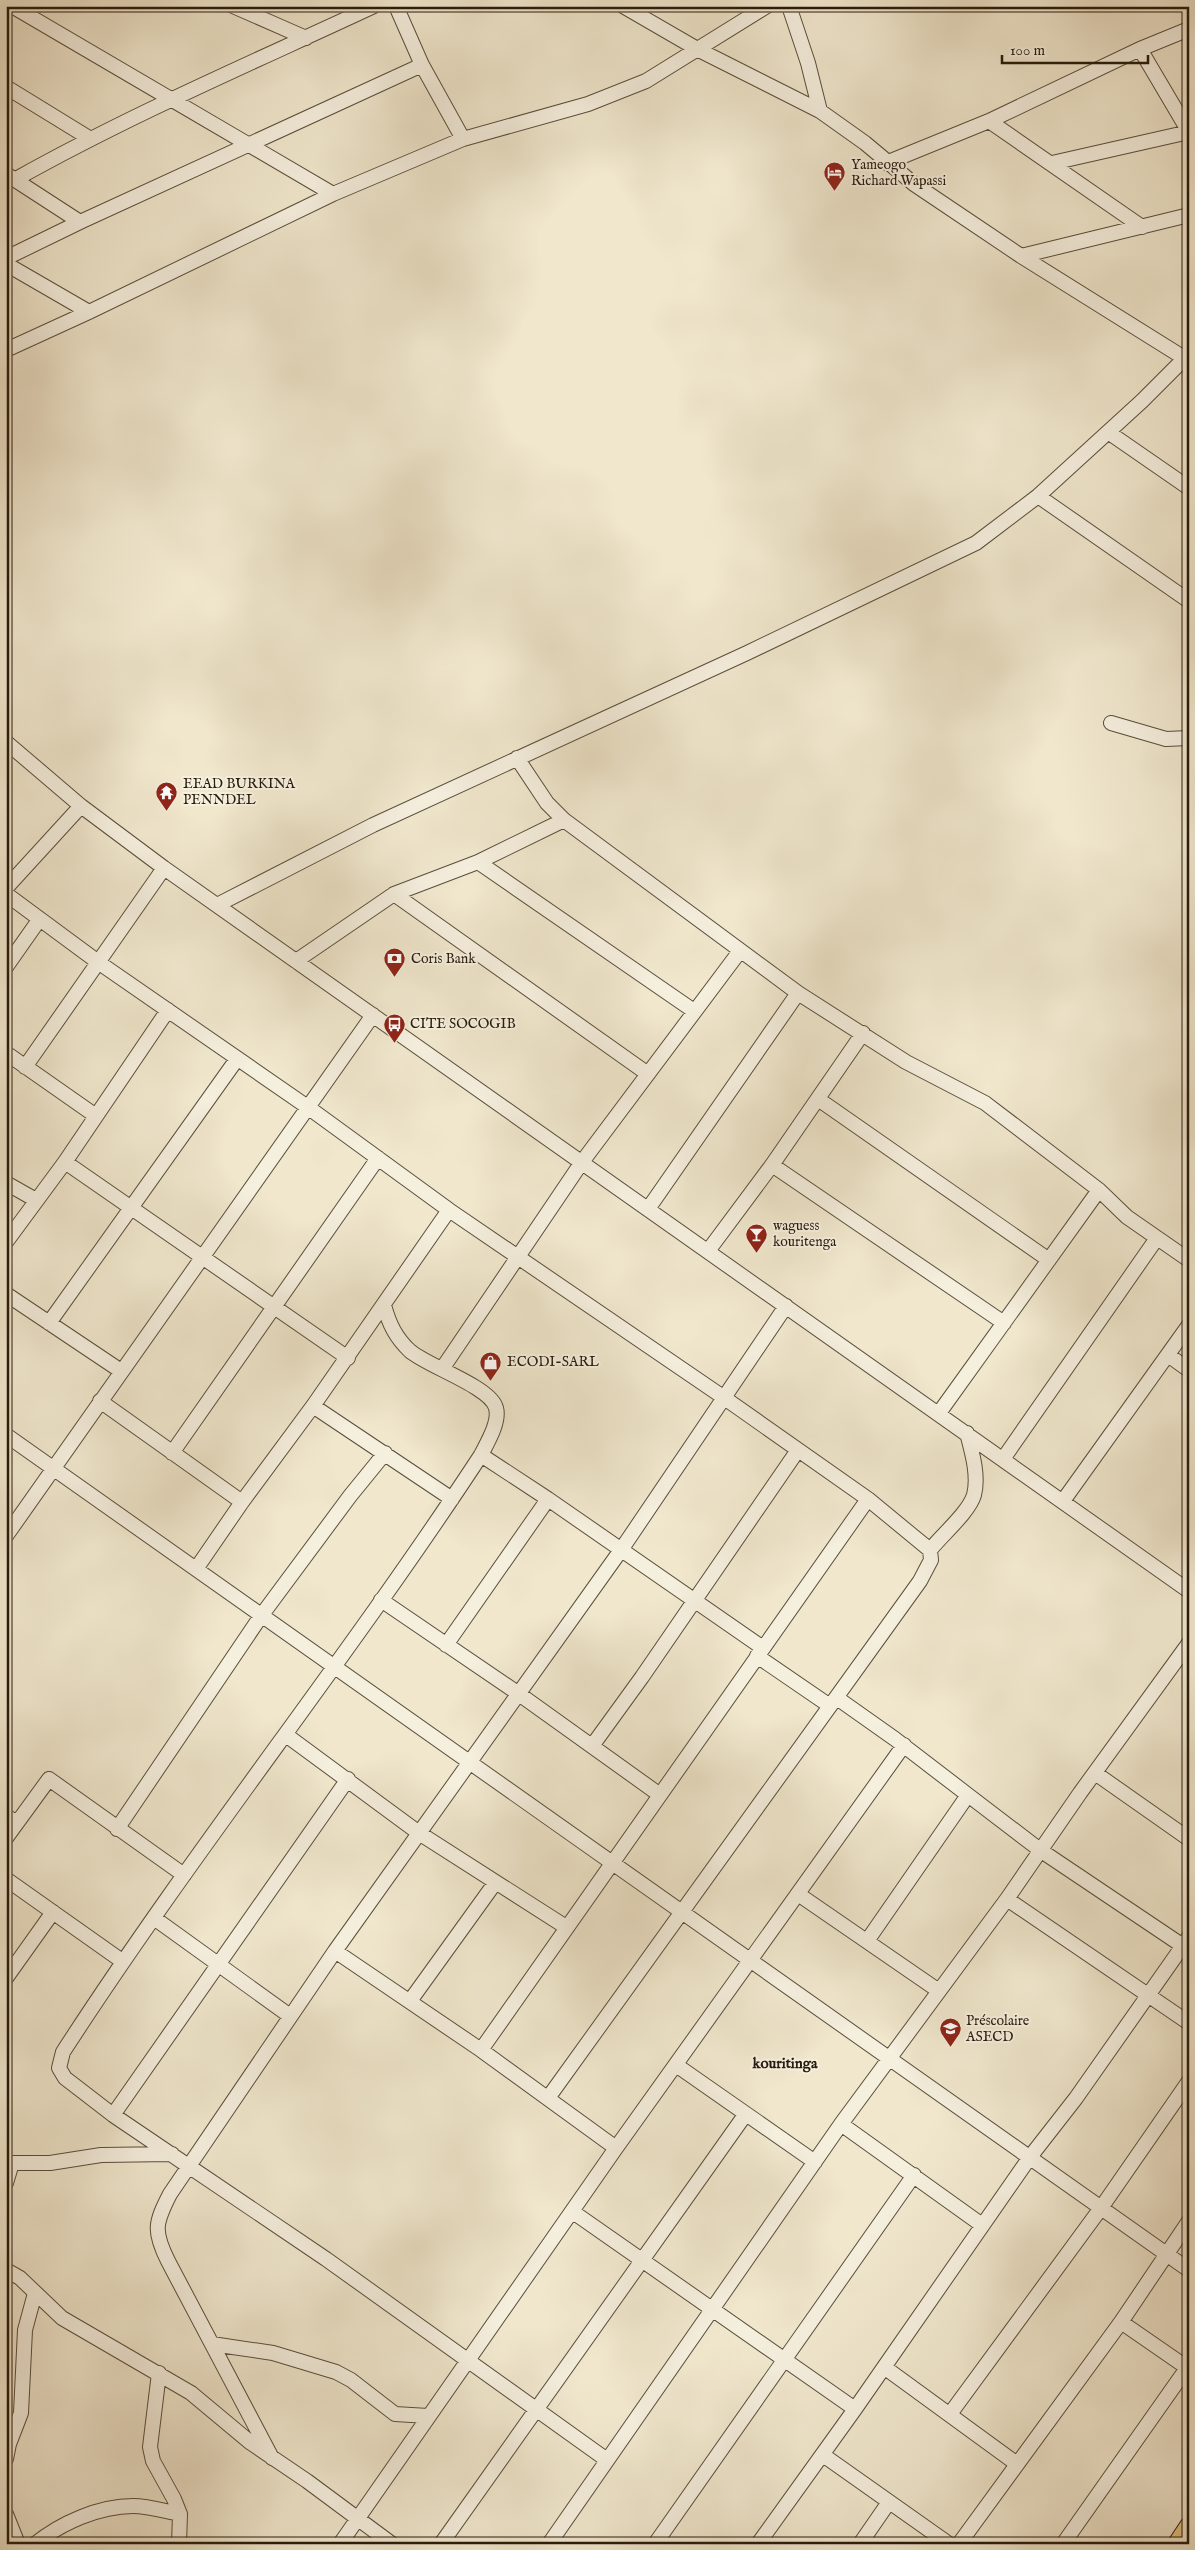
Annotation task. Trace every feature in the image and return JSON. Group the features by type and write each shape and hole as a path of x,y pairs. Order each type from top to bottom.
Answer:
{"main road":[{"path":"1177,2544 1189,2526"}],"street":[{"path":"12,6 333,194"},
{"path":"233,6 306,38"},
{"path":"11,177 171,98 374,6"},
{"path":"396,6 422,65 463,139"},
{"path":"217,905 365,829 976,543 1038,496 1186,360 1021,256 914,184 886,163 865,143 820,111 699,50 623,6"},
{"path":"6,350 333,194 463,139 596,100 646,81 699,50 767,6"},
{"path":"789,6 808,63 820,111"},
{"path":"886,163 989,121 1140,49 1189,29"},
{"path":"1052,164 1189,132 1140,49"},
{"path":"6,258 80,222 422,65"},
{"path":"6,87 89,138"},
{"path":"989,121 1142,227"},
{"path":"11,177 80,222"},
{"path":"1021,256 1189,215"},
{"path":"6,264 89,312"},
{"path":"1108,432 1189,488"},
{"path":"1038,496 1189,601"},
{"path":"1111,723 1166,738 1189,738"},
{"path":"6,742 81,806 164,868 968,1433 1189,1592"},
{"path":"517,758 547,803 564,820 798,993 906,1062 985,1103 1099,1190 1127,1217 1189,1260"},
{"path":"6,888 81,806"},
{"path":"296,961 394,894 478,862 564,820"},
{"path":"478,862 694,1011"},
{"path":"25,1067 164,868"},
{"path":"6,894 39,920 309,1108 449,1210 723,1397 868,1499 930,1550 931,1560 920,1581 548,2098"},
{"path":"394,894 648,1074"},
{"path":"6,967 39,920"},
{"path":"442,1369 582,1162 740,951"},
{"path":"648,1209 798,993"},
{"path":"6,1242 64,1162 168,1010"},
{"path":"6,1536 373,1015"},
{"path":"708,1251 772,1165 863,1033"},
{"path":"6,1053 96,1116"},
{"path":"49,1323 237,1059"},
{"path":"818,1099 1049,1260"},
{"path":"172,1453 378,1158"},
{"path":"64,1162 203,1256 348,1358"},
{"path":"772,1165 1004,1323"},
{"path":"6,1182 36,1200"},
{"path":"938,1413 1099,1190"},
{"path":"196,1568 348,1358 449,1210"},
{"path":"1003,1459 1157,1238"},
{"path":"6,1294 121,1371"},
{"path":"384,1305 392,1330 402,1342 420,1358 442,1369 494,1403 497,1410 496,1419 481,1455 286,1735 122,1960 63,2052 59,2068 65,2078 113,2115 326,2259 607,2460"},
{"path":"272,2458 168,2261 156,2229 159,2216 170,2194 290,2016 621,1550 786,1306"},
{"path":"1063,1501 1189,1325"},
{"path":"1168,1355 1189,1370"},
{"path":"100,1401 242,1502"},
{"path":"314,1406 452,1499"},
{"path":"930,1550 970,1504 974,1494 975,1466 968,1433"},
{"path":"6,1435 196,1568 261,1616 471,1761 749,1962 889,2057 1189,2270"},
{"path":"592,1746 798,1450"},
{"path":"117,1829 261,1616 358,1485 385,1453"},
{"path":"481,1455 548,1498 694,1601 760,1652 834,1702 904,1745 1040,1850 1186,1941 1076,2098 1030,2157 823,2455 758,2544"},
{"path":"446,1645 548,1498"},
{"path":"481,2050 566,1928 614,1864 660,1795 868,1499"},
{"path":"381,1600 519,1694 660,1795"},
{"path":"549,2544 841,2124 1007,1900 1040,1850 1189,1643"},
{"path":"286,1735 419,1832 566,1928"},
{"path":"340,2544 616,2148 904,1745"},
{"path":"1095,1773 1189,1839"},
{"path":"6,1838 11,1819 49,1779 184,1875"},
{"path":"113,2115 348,1779"},
{"path":"867,1941 968,1795"},
{"path":"6,1879 122,1960"},
{"path":"410,2001 495,1883"},
{"path":"798,1894 939,1991"},
{"path":"1007,1900 1189,2023"},
{"path":"6,1978 53,1912"},
{"path":"154,1918 290,2016"},
{"path":"335,1951 481,2050 616,2148"},
{"path":"676,2065 815,2162"},
{"path":"950,2414 1101,2208 1189,2081"},
{"path":"441,2544 745,2114"},
{"path":"841,2124 982,2225"},
{"path":"6,2183 9,2159 50,2163 101,2155 172,2154"},
{"path":"655,2544 914,2175"},
{"path":"572,2212 855,2409"},
{"path":"959,2544 1121,2322 1189,2220"},
{"path":"6,2270 20,2278 62,2318 191,2393 251,2443 392,2544"},
{"path":"6,2459 8,2445 21,2413 25,2330 36,2293"},
{"path":"1063,2544 1188,2368 1121,2322"},
{"path":"212,2344 273,2353 336,2372 351,2380 395,2414 428,2416"},
{"path":"884,2366 1017,2464"},
{"path":"159,2373 150,2447 153,2461 180,2514 179,2544"},
{"path":"823,2455 948,2544"},
{"path":"860,2544 889,2502"},
{"path":"35,2544 56,2529 77,2520 124,2507 145,2507 180,2514"},
{"path":"6,2514 18,2544"}],"place":[{"name":"Yameogo Richard Wapassi","path":"835,192"},
{"name":"EEAD BURKINA PENNDEL","path":"167,811"},
{"name":"Coris Bank","path":"395,978"},
{"name":"CITE SOCOGIB","path":"394,1043"},
{"name":"waguess kouritenga","path":"757,1253"},
{"name":"ECODI-SARL","path":"491,1381"},
{"name":"Préscolaire ASECD","path":"950,2048"}],"district":[{"name":"kouritinga","path":"785,2063"}]}
